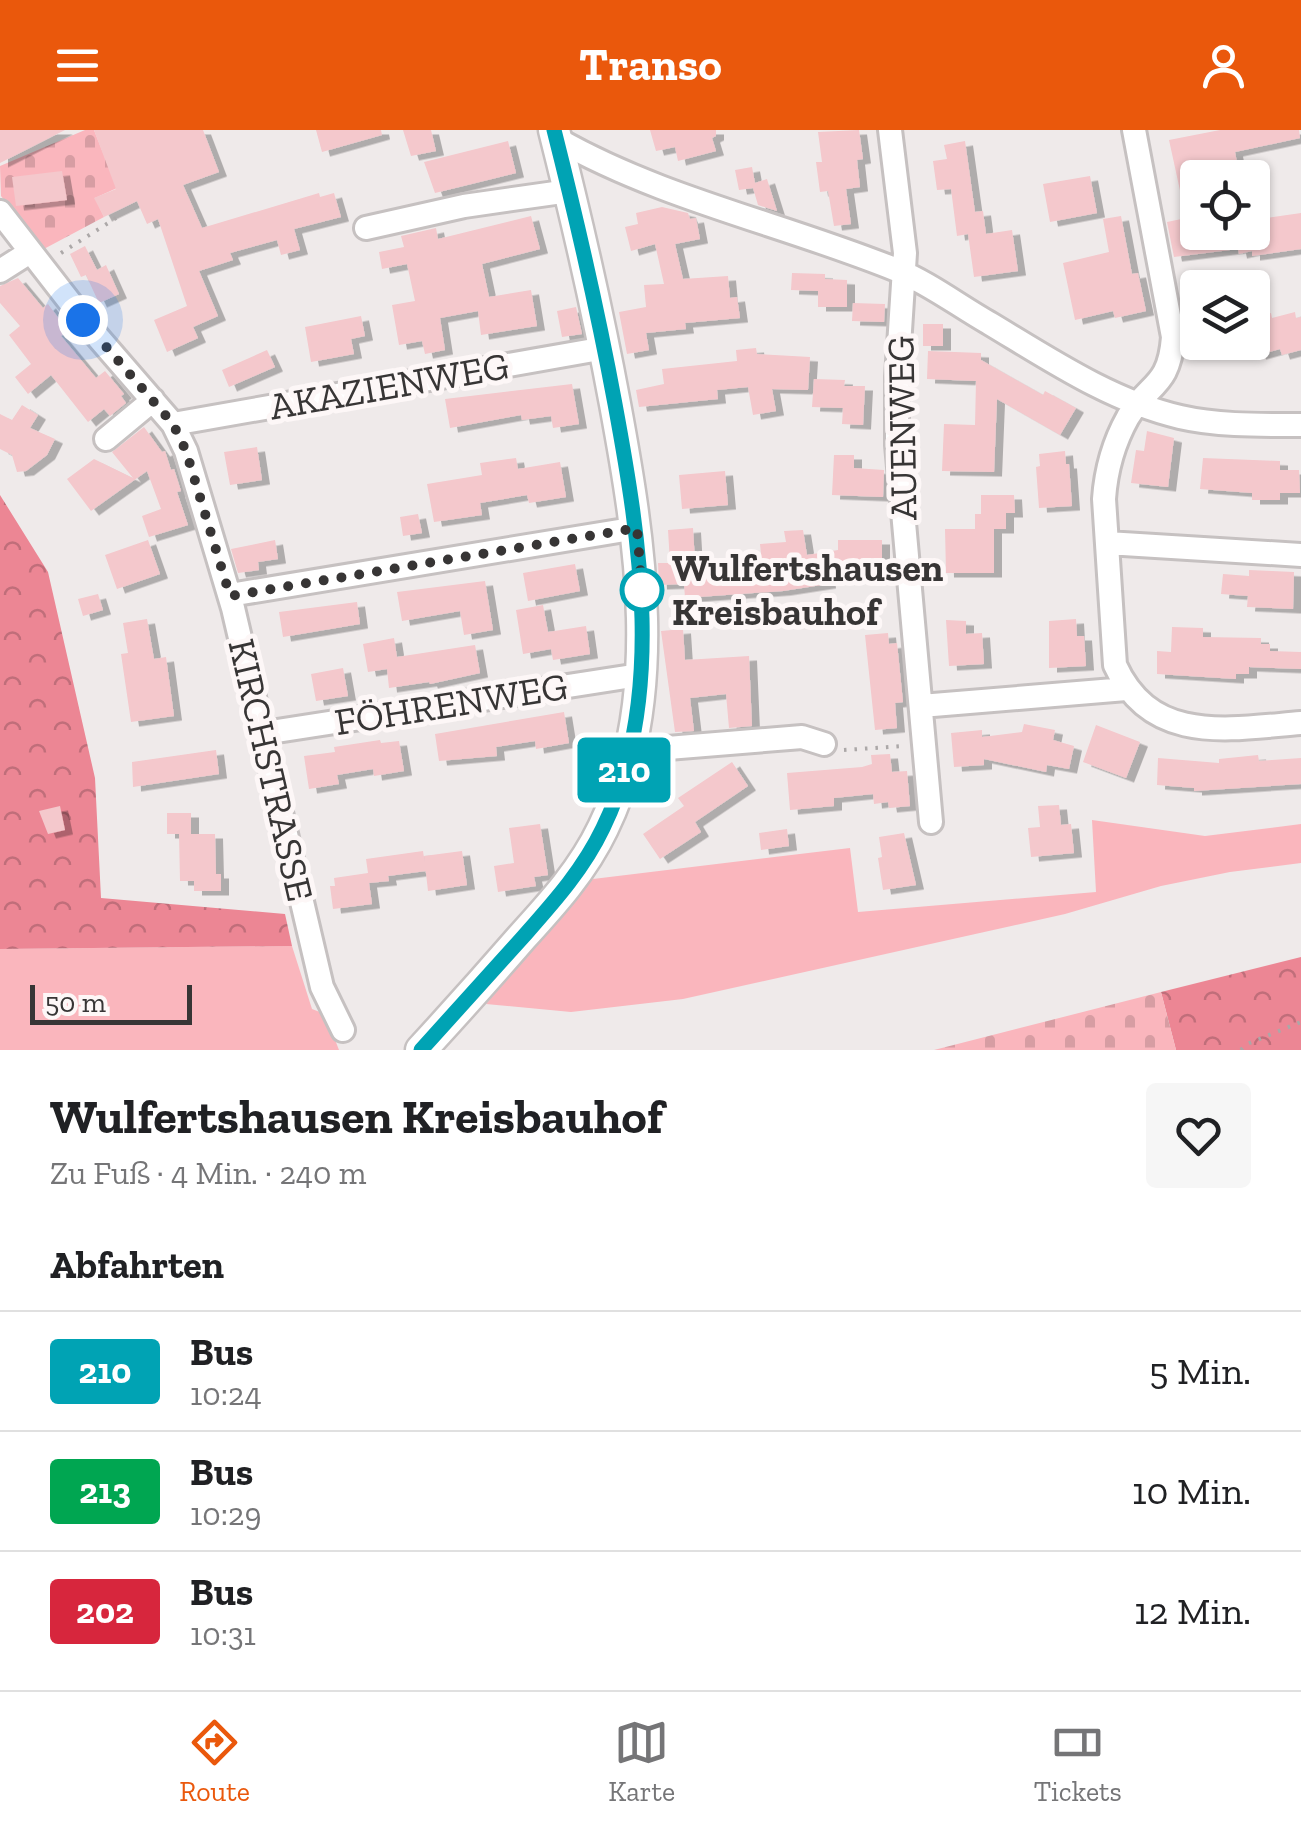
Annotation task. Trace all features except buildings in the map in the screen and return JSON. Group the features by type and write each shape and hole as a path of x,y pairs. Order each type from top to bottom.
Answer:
{"main road":[{"path":"421,1050 584,865 605,826 630,751 639,675 642,590 637,528 605,348 555,134"}],"street":[{"name":"AUENWEG","path":"890,130 905,253 897,376 898,444 931,822"},
{"path":"1134,130 1174,338 1172,358 1160,382 1129,415 1106,473 1115,664 1126,689 1178,725 1205,730 1301,723"},
{"path":"555,134 642,181 903,272 1076,374 1138,405 1181,418 1220,423 1301,425"},
{"path":"366,228 464,206 569,191"},
{"name":"KIRCHSTRASSE","path":"0,212 90,328 173,424 186,451 230,596 322,987 344,1030"},
{"path":"0,271 36,259"},
{"name":"AKAZIENWEG","path":"173,424 605,348"},
{"path":"106,440 153,400"},
{"path":"230,596 637,528"},
{"path":"1107,543 1301,555"},
{"name":"FÖHRENWEG","path":"264,732 639,675"},
{"path":"920,706 1126,689"},
{"path":"630,751 802,737 824,744"}],"path":[{"path":"36,259 116,218"},
{"path":"824,744 848,751 924,744"},
{"path":"1241,1050 1301,1022"}],"green space":[{"path":"85,130 94,130 117,188 95,198 104,217 42,250 1,196 0,166"},
{"path":"0,495 48,572 95,778 101,898 285,914 292,946 0,949"},
{"path":"1092,820 1205,836 1301,824 1301,863 1161,886 1065,914 683,999 571,1012 486,1004 593,879 850,848 858,912 1096,892"},
{"path":"292,946 312,1009 325,1014 339,1050 0,1050 0,949"},
{"path":"1301,957 1301,1050 1176,1050 1161,992"},
{"path":"1161,992 1176,1050 934,1050"}],"bus line":[{"name":"210","path":"421,1050 584,865 605,826 630,751 637,713 642,590 637,528 605,348 554,130"}],"place":[{"name":"Wulfertshausen Kreisbauhof","path":"642,590"}],"route":[{"path":"83,320 173,424 186,451 230,596 637,528 642,590"}]}
